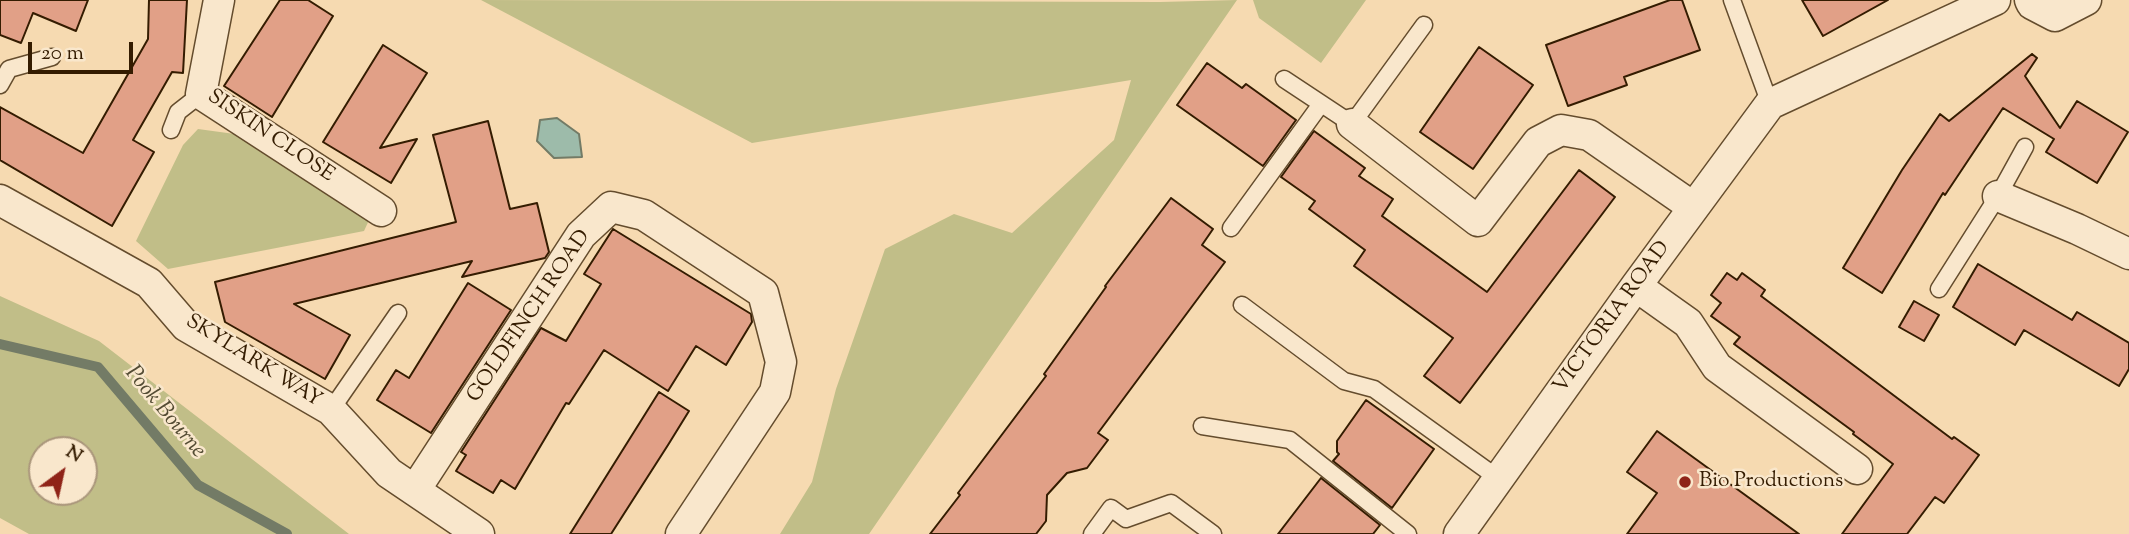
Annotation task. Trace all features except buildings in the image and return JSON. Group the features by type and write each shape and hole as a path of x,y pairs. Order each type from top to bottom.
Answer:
{"street":[{"name":"SISKIN CLOSE","path":"219,0 201,94 381,211"},
{"path":"1770,104 1995,0"},
{"path":"2030,0 2032,4 2056,16 2086,0"},
{"name":"VICTORIA ROAD","path":"1459,534 1770,104"},
{"path":"1352,124 1478,221 1538,142 1561,130 1589,135 1693,207"},
{"path":"1998,196 2129,254"},
{"name":"SKYLARK WAY","path":"0,200 149,283 186,326 331,410 390,473 415,490"},
{"name":"GOLDFINCH ROAD","path":"415,490 581,235 611,207 644,215 763,293 781,362 775,392 681,534"},
{"path":"1636,286 1688,323 1717,367 1857,469"},
{"path":"415,490 479,534"}],"lane":[{"path":"1732,0 1770,104"},
{"path":"1284,79 1352,124 1424,25"},
{"path":"0,85 9,69 52,57"},
{"path":"171,130 178,112 201,94"},
{"path":"1231,229 1321,104"},
{"path":"1939,289 1998,196 2025,147"},
{"path":"1242,305 1344,381 1374,388 1499,479"},
{"path":"331,410 398,313"},
{"path":"1202,426 1290,440 1408,534"},
{"path":"1092,534 1111,508 1126,519 1171,503 1213,534"}],"shaded area":[{"path":"481,0 1237,0 869,534 780,534 812,482 836,389 885,249 954,214 1012,233 1114,140 1131,80 752,143"},
{"path":"1253,0 1366,0 1321,63 1259,18"},
{"path":"557,118 579,134 582,157 554,158 537,141 540,120"},
{"path":"198,129 242,135 370,218 364,231 168,269 136,241 183,145"},
{"path":"0,296 99,341 349,534 29,534 0,518"}],"waterway":[{"name":"Pook Bourne","path":"0,344 98,367 198,485 287,534"}],"place":[{"name":"Bio Productions","path":"1685,482"}]}
